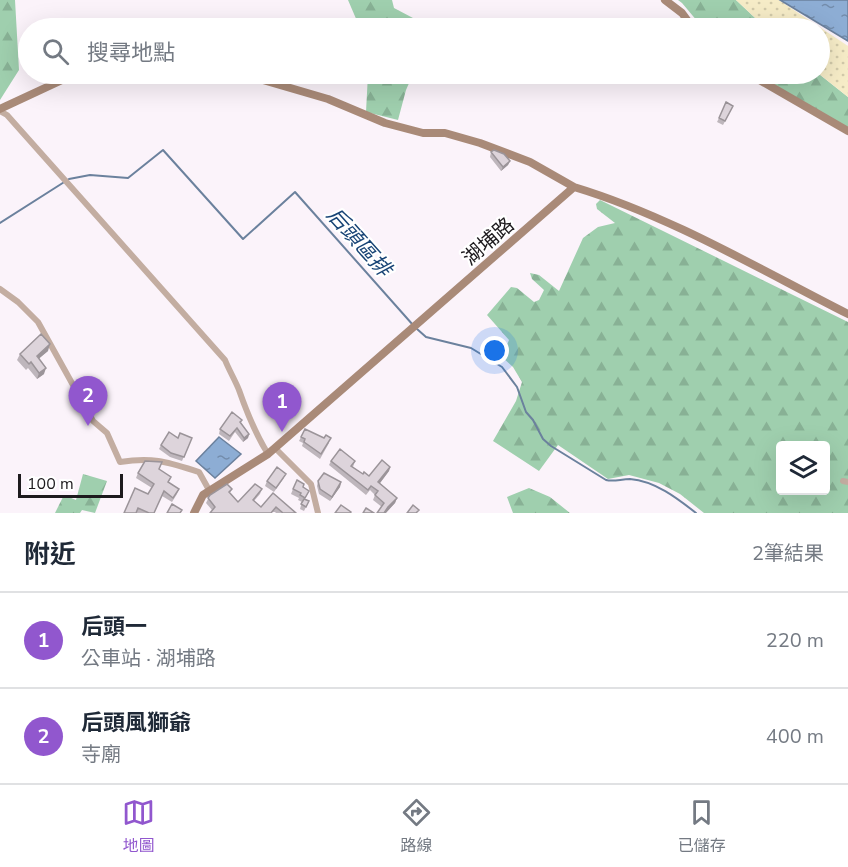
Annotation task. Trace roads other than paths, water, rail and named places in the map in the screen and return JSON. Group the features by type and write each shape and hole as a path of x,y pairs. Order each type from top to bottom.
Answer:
{"main road":[{"path":"665,0 686,18"},
{"path":"0,110 54,84"},
{"path":"277,84 328,99 385,123 423,133 445,132 530,162 574,188 608,198 690,234 848,314"},
{"path":"767,84 848,130"},
{"name":"湖埔路","path":"194,513 203,495 271,451 574,188"}],"street":[{"path":"0,110 7,115 225,360 249,420 271,451 311,484 318,513"},
{"path":"0,290 29,311 38,322 93,421 107,433 120,462 144,458 167,461 199,472 209,490"}],"water":[{"path":"780,0 848,0 848,41 830,30 830,18 810,18"},
{"path":"219,437 241,454 215,478 196,461"}],"waterway":[{"name":"后頭區排","path":"0,223 69,179 90,175 128,178 163,150 243,239 295,192 413,325"},
{"name":"后頭區排","path":"417,329 426,337 471,348 502,367 517,387 526,412 543,439 551,446 606,480 630,479 648,483 673,496 696,513"}],"place":[{"name":"后頭風獅爺","path":"88,426"},
{"name":"后頭一","path":"282,432"}]}
